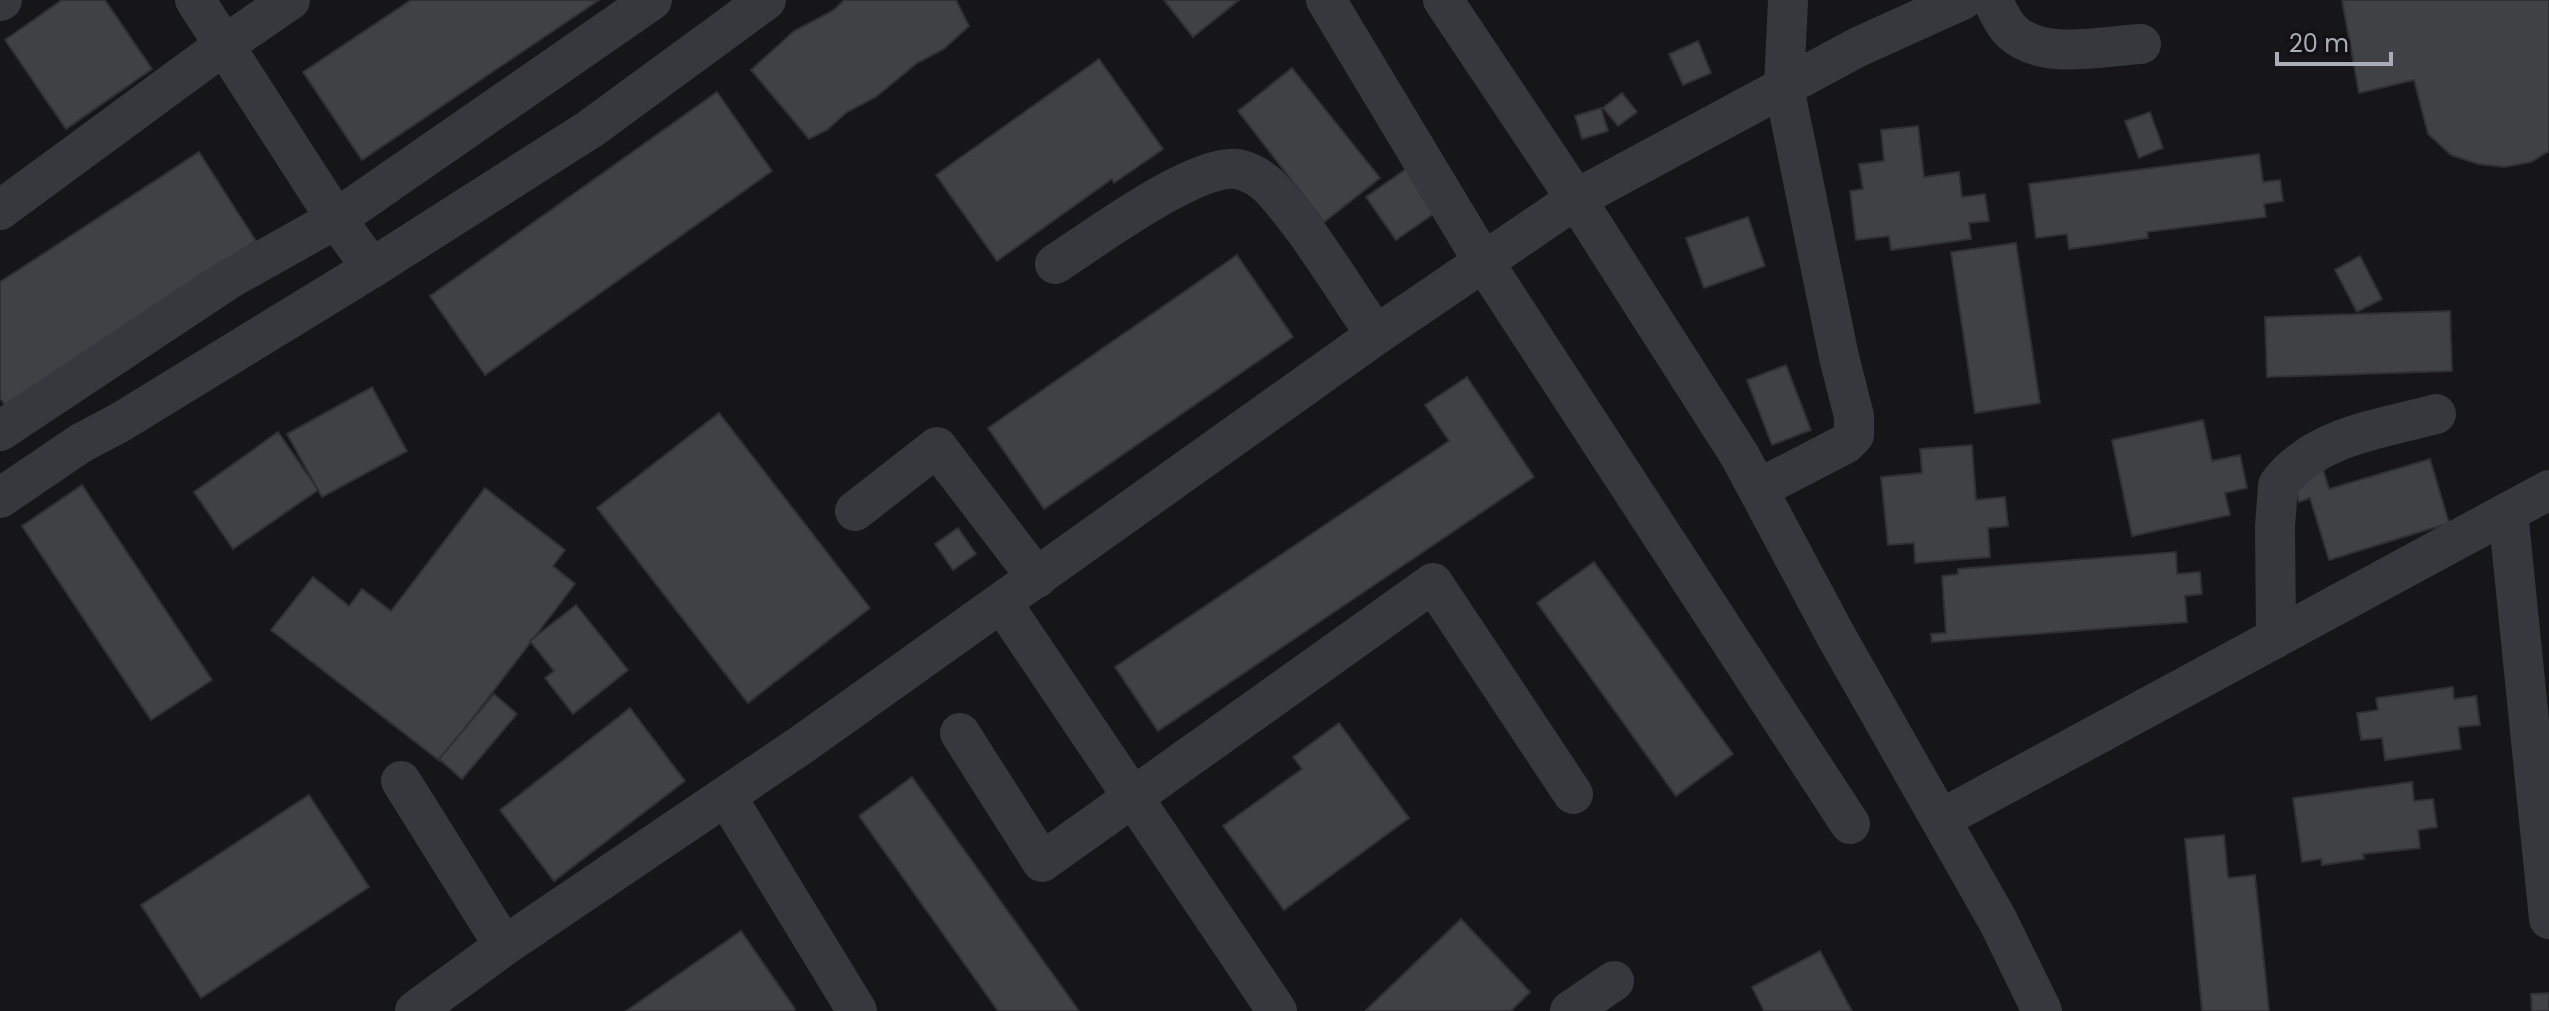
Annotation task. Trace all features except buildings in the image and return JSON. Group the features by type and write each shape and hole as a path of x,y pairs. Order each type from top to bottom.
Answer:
{"street":[{"path":"195,0 336,219 372,268"},
{"path":"0,210 290,0"},
{"path":"4,423 229,279 336,219 652,0"},
{"path":"0,498 81,443 119,423 372,268 590,129 766,0"},
{"path":"1326,0 1483,261 1850,824"},
{"path":"1443,0 1576,199 1740,456 1836,636 1998,921 2042,1011"},
{"path":"1758,489 1845,444 1854,435 1854,416 1784,87 1788,0"},
{"path":"415,1011 504,946 1002,603 1376,335 1576,199 1858,47 1962,0"},
{"path":"1992,0 2010,30 2041,47 2072,49 2141,44"},
{"path":"1055,264 1179,187 1215,171 1236,169 1251,173 1267,183 1376,335"},
{"path":"90,370 119,423"},
{"path":"2276,638 2275,527 2278,485 2304,458 2332,442 2436,414"},
{"path":"855,511 937,447 1037,578"},
{"path":"1941,819 2549,490"},
{"path":"2508,512 2538,703 2549,919"},
{"path":"960,733 1042,862 1433,583 1573,794"},
{"path":"1002,603 1277,1011"},
{"path":"401,781 504,946"},
{"path":"726,796 857,1011"},
{"path":"1570,1011 1614,981"}]}
